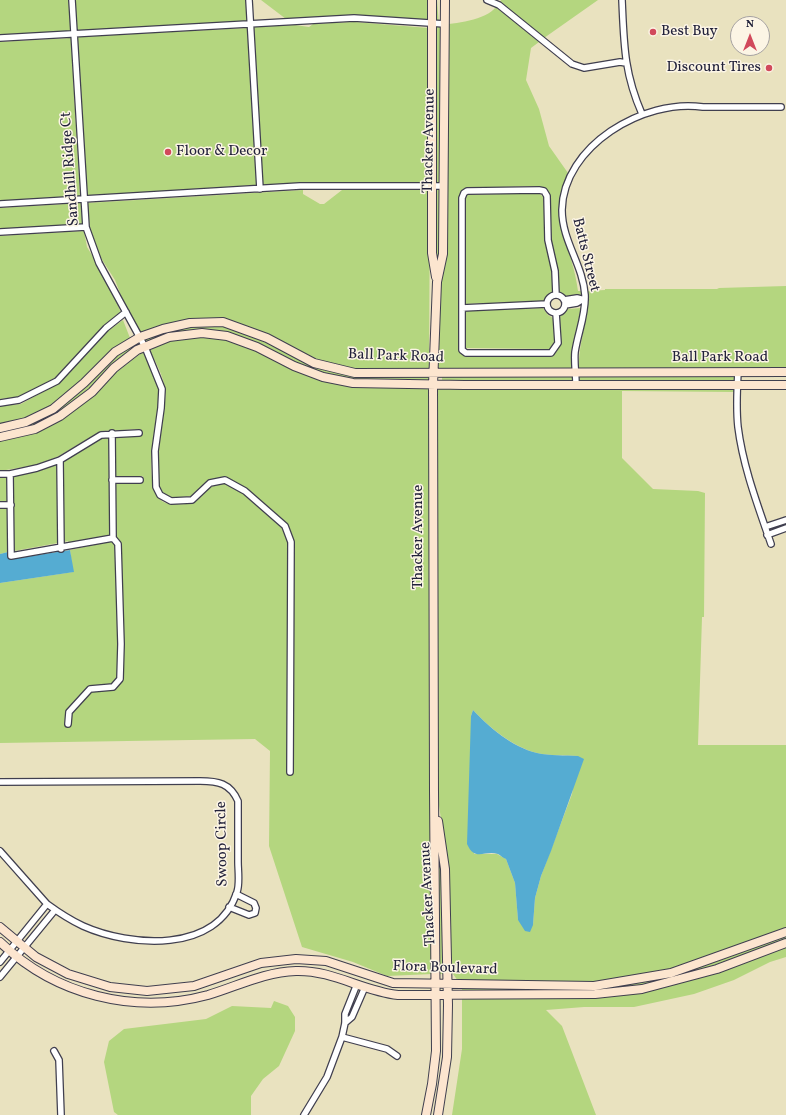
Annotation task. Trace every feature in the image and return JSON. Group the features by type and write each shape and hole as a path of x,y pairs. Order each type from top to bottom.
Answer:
{"street":[{"name":"Sandhill Ridge Ct","path":"72,0 83,199 86,227 99,263 140,337 162,389 155,452 156,487 160,496 171,501 192,500 210,483 225,480 245,491 284,526 291,542 290,772"},
{"path":"249,0 260,189"},
{"name":"Thacker Avenue","path":"432,0 432,253 437,282"},
{"name":"Thacker Avenue","path":"426,1115 436,1051 433,374 437,282 443,254 445,0"},
{"path":"487,0 506,10 572,64 584,68 620,62 626,63"},
{"path":"622,0 626,63 632,92 642,114"},
{"path":"0,38 354,18 445,24"},
{"path":"432,98 444,98"},
{"name":"Batts Street","path":"576,385 575,352 584,314 583,300 580,272 564,230 562,210 567,182 574,168 596,142 642,114 674,105 781,107"},
{"path":"0,204 300,186 443,186"},
{"path":"556,313 558,343 551,353 466,353 462,350 462,198 464,193 467,191 544,191 547,196 548,240 555,271 556,295 564,303"},
{"path":"0,232 86,227"},
{"path":"547,304 550,298 556,295"},
{"path":"564,303 577,298 583,300"},
{"path":"547,304 551,311 556,313 563,310 564,303"},
{"path":"462,308 547,304"},
{"path":"0,403 19,400 56,381 106,328 126,312"},
{"name":"Ball Park Road","path":"0,428 26,422 53,409 84,383 115,352 140,337 163,329 190,323 222,322 267,338 314,363 355,372 433,374 786,372"},
{"name":"Ball Park Road","path":"0,437 35,430 60,416 92,392 114,368 138,350 169,337 202,333 227,336 257,347 294,366 323,378 353,383 433,385 786,385"},
{"path":"738,372 737,416 742,447 767,535 771,544"},
{"path":"68,724 69,712 90,689 114,687 120,679 121,644 119,562 118,544 113,538 112,433"},
{"path":"0,474 10,474 37,468 60,460 101,435 112,433 139,433"},
{"path":"60,460 61,548"},
{"path":"10,474 11,556 113,538"},
{"path":"112,480 140,480"},
{"path":"0,505 11,505"},
{"path":"765,527 786,520"},
{"path":"767,535 786,528"},
{"name":"Swoop Circle","path":"0,782 216,781 225,784 234,792 238,801 238,882 236,894 230,907 222,917 200,933 178,939 152,941 122,938 104,934 83,926 55,910 47,904 0,851"},
{"name":"Thacker Avenue","path":"434,792 445,869 448,984 447,1057 438,1115"},
{"path":"230,907 248,915 254,913 256,908 254,903 236,894"},
{"path":"0,962 47,904"},
{"path":"0,977 55,910"},
{"path":"33,921 42,927"},
{"name":"Flora Boulevard","path":"0,927 24,948 68,974 95,983 124,989 147,991 181,988 216,980 261,963 296,959 326,961 393,983 594,986 671,973 786,932"},
{"name":"Flora Boulevard","path":"0,942 9,951 41,973 65,986 94,995 134,1002 164,1002 189,999 210,994 263,975 283,972 309,971 324,973 386,994 398,996 595,994 642,989 718,969 786,943"},
{"path":"304,1115 327,1077 342,1037 345,1014 361,986"},
{"path":"342,1037 387,1049 397,1056"},
{"path":"54,1051 59,1060 61,1115"}],"green space":[{"path":"0,0 69,0 71,31 0,35"},
{"path":"75,0 246,0 247,21 77,31"},
{"path":"261,0 429,0 429,21 354,15 286,19"},
{"path":"435,0 437,0 439,25 478,18 496,7 539,42 531,48 526,80 539,109 549,146 568,173 562,189 560,204 561,219 578,291 581,291 582,295 566,298 559,293 551,239 550,196 547,190 539,186 466,188 461,192 459,198 459,350 466,356 551,356 558,349 560,344 561,333 559,317 564,314 567,309 581,308 573,368 435,370"},
{"path":"501,0 598,0 544,38 500,2"},
{"path":"354,22 429,28 430,183 302,183 263,185 254,27 295,25 309,27 313,24"},
{"path":"248,28 257,185 86,196 77,37"},
{"path":"71,38 80,196 0,201 0,42"},
{"path":"303,190 303,194 320,204 324,204 342,190 430,190 429,370 355,369 314,360 268,335 189,320 136,335 115,280 92,244 87,203"},
{"path":"538,193 544,197 545,240 551,266 553,292 547,296 544,301 465,304 466,195"},
{"path":"81,203 83,225 0,229 0,208"},
{"path":"84,231 87,247 109,283 121,313 105,325 55,378 19,397 0,399 0,236"},
{"path":"786,286 786,368 579,368 580,349 586,320 587,291 605,289 717,289"},
{"path":"543,308 548,315 553,318 555,343 550,349 465,348 465,311"},
{"path":"123,320 130,338 110,354 72,390 52,406 40,412 0,425 0,406 21,404 59,383 109,330"},
{"path":"190,326 222,326 355,376 429,376 429,381 353,380 324,374 227,333 145,343 141,340 164,332"},
{"path":"202,336 226,339 256,350 323,381 429,388 432,974 387,976 353,962 302,947 269,846 270,751 255,739 0,743 0,583 73,572 70,550 113,541 115,483 143,483 143,476 115,477 115,436 141,436 141,429 101,431 57,457 36,465 0,471 0,440 37,433 144,351 155,376 159,391 152,456 152,474 154,490 161,500 173,504 192,503 199,499 209,488 224,483 243,494 282,528 288,543 287,775 293,775 294,542 286,523 247,489 226,477 208,480 191,496 184,497 171,497 165,495 159,484 157,473 165,389 161,373 149,349 170,340"},
{"path":"134,343 138,346 89,392 61,413 47,421 0,434 27,425"},
{"path":"573,375 573,382 442,382 442,376"},
{"path":"579,375 735,375 734,382 579,382"},
{"path":"435,388 734,388 734,392 622,391 622,458 653,489 698,491 705,493 704,617 702,617 698,745 786,745 786,928 670,969 593,983 458,981 453,974 450,974 448,869 437,791","holes":["473,710 502,736 528,750 547,755 578,756 572,794 541,876 535,898 533,925 518,920 515,883 506,859 497,854 474,854 471,716"]},
{"path":"109,437 110,535 69,543 68,541 64,542 63,462 102,438"},
{"path":"57,464 58,543 14,551 13,477"},
{"path":"0,477 7,477 8,502 0,502"},
{"path":"8,508 8,552 0,554 0,509"},
{"path":"437,836 442,870 444,974 438,974"},
{"path":"786,935 786,939 717,966 641,986 595,991 462,991 462,987 594,990 672,976"},
{"path":"786,947 786,957 770,962 734,980 694,994 634,1007 584,1007 546,1010 562,1026 596,1115 452,1115 462,1049 462,998 595,997"},
{"path":"274,1001 288,1006 295,1017 295,1031 279,1066 263,1079 251,1096 251,1115 118,1115 114,1112 104,1062 109,1041 124,1029 206,1019 232,1006 271,1008"}],"water":[{"path":"70,550 74,572 0,583 0,554 8,552 8,556 12,559"},
{"path":"473,710 494,730 510,742 528,750 552,755 578,756 584,759 541,876 535,898 533,925 530,932 525,931 518,920 515,883 506,859 493,853 473,853 467,844 471,716"}],"place":[{"name":"Best Buy","path":"653,32"},
{"name":"Discount Tires","path":"769,68"},
{"name":"Floor & Decor","path":"168,152"}]}
